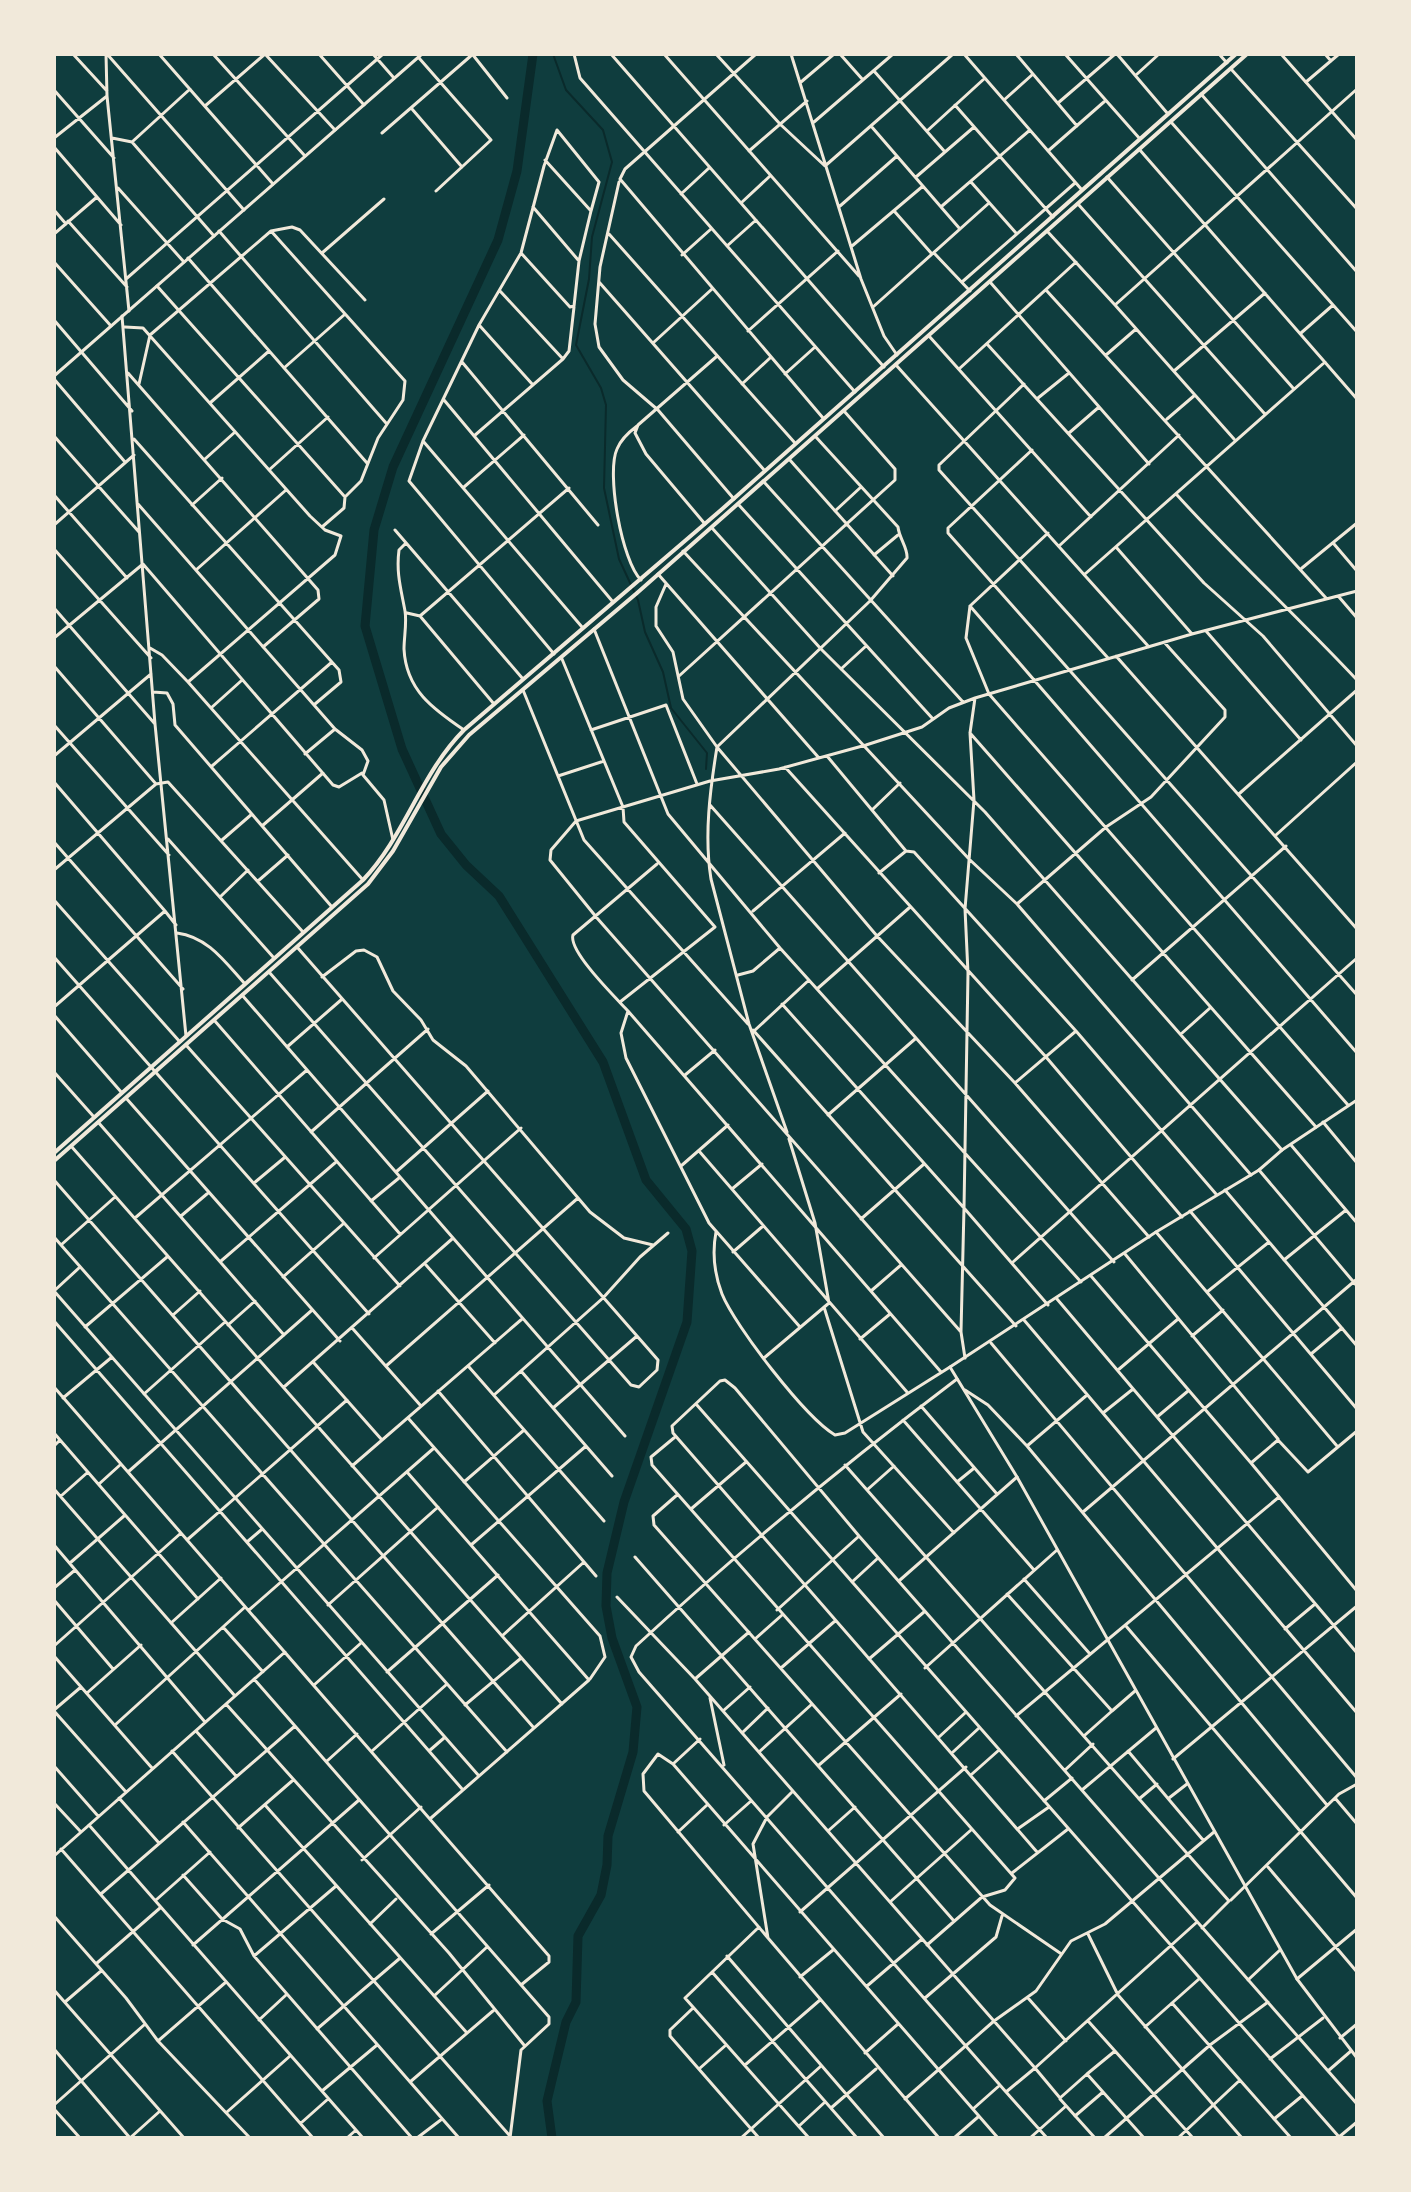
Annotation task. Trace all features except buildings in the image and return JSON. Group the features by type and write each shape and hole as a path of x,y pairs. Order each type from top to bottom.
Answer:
{"main road":[{"path":"437,769 460,744 522,689 711,527 795,444 1236,54"},
{"path":"124,1095 156,1072 375,876 437,769 464,730 705,524 789,459 1247,54"},
{"path":"54,1153 96,1120 363,880 416,806"},
{"path":"54,1161 96,1120"}],"street":[{"path":"73,54 107,94"},
{"path":"107,54 107,94 129,311"},
{"path":"107,54 244,210"},
{"path":"159,54 273,184"},
{"path":"213,54 305,156"},
{"path":"205,106 265,54 335,130"},
{"path":"319,54 364,105"},
{"path":"373,54 394,78"},
{"path":"126,279 383,54"},
{"path":"382,133 473,54 507,98"},
{"path":"574,54 577,74 855,392"},
{"path":"611,54 884,367"},
{"path":"664,54 861,279"},
{"path":"716,54 780,124 825,166"},
{"path":"756,54 625,169 620,179 599,282 595,324 599,347 623,380 658,410 796,571 933,719"},
{"path":"791,54 861,279 897,356"},
{"path":"801,82 837,54 863,80"},
{"path":"813,124 893,54"},
{"path":"825,166 953,54"},
{"path":"964,54 1082,190"},
{"path":"1016,54 1077,126"},
{"path":"1065,54 1140,139"},
{"path":"1058,103 1116,54 1168,114"},
{"path":"1136,75 1159,54"},
{"path":"1219,54 1227,63"},
{"path":"1281,54 1357,140"},
{"path":"1325,54 1331,61"},
{"path":"1306,82 1339,54"},
{"path":"125,462 54,378 420,56 491,140 436,191"},
{"path":"1231,68 1357,209"},
{"path":"874,71 945,152"},
{"path":"1004,100 1033,74"},
{"path":"927,131 985,78"},
{"path":"132,142 190,89"},
{"path":"1115,305 1357,89"},
{"path":"54,90 114,158"},
{"path":"54,138 107,94"},
{"path":"1201,94 1357,272"},
{"path":"1048,151 1107,100"},
{"path":"749,151 807,101"},
{"path":"955,105 1053,217"},
{"path":"411,108 462,167"},
{"path":"1170,121 1357,332"},
{"path":"871,126 960,229"},
{"path":"916,178 974,127"},
{"path":"941,207 1030,130"},
{"path":"474,436 569,351 579,261 599,182 560,131 555,132 545,160 521,253 479,325 423,441 409,485 554,654"},
{"path":"112,138 132,142 214,236"},
{"path":"54,147 121,225"},
{"path":"1139,149 1357,399"},
{"path":"838,207 897,156"},
{"path":"545,160 591,211"},
{"path":"681,194 709,168"},
{"path":"741,203 770,176"},
{"path":"1107,177 1293,388"},
{"path":"620,179 824,419"},
{"path":"971,182 1017,234"},
{"path":"962,282 1075,183"},
{"path":"851,247 923,186"},
{"path":"118,188 184,262"},
{"path":"54,234 97,197"},
{"path":"322,253 384,199"},
{"path":"872,308 989,203"},
{"path":"1077,204 1264,413"},
{"path":"533,207 579,261"},
{"path":"54,210 127,288"},
{"path":"894,210 970,291"},
{"path":"727,246 756,220"},
{"path":"139,384 150,335 271,231 282,227 300,230 365,300"},
{"path":"682,255 711,229"},
{"path":"219,231 386,423"},
{"path":"271,231 405,381 403,400 386,423 361,481 345,497 344,508 322,527"},
{"path":"1047,231 1234,439"},
{"path":"609,234 795,444"},
{"path":"748,331 838,251"},
{"path":"521,253 566,304 574,306"},
{"path":"188,258 367,463"},
{"path":"54,262 111,326"},
{"path":"959,369 1076,262"},
{"path":"599,282 765,471"},
{"path":"990,282 1149,464"},
{"path":"157,286 345,497"},
{"path":"653,343 712,289"},
{"path":"1046,290 1302,568 1326,598"},
{"path":"500,291 563,359"},
{"path":"1174,372 1265,293"},
{"path":"1301,333 1333,305"},
{"path":"284,368 344,315"},
{"path":"122,316 132,411 158,783 168,838 186,1036"},
{"path":"54,320 132,411"},
{"path":"479,325 533,385"},
{"path":"123,327 141,326 286,490 322,527 340,533 341,545 309,578 277,602 188,682"},
{"path":"1106,355 1136,329"},
{"path":"929,336 1091,517"},
{"path":"987,344 1146,521 1204,583 1245,620 1331,713 1357,746"},
{"path":"785,375 815,347"},
{"path":"210,403 269,351"},
{"path":"641,580 628,562 614,468 615,451 638,425 716,357"},
{"path":"742,384 770,358"},
{"path":"462,362 598,525"},
{"path":"1084,575 1177,495 1234,439 1325,362"},
{"path":"896,365 1149,647"},
{"path":"128,373 318,590 319,599 263,647"},
{"path":"1038,398 1069,373"},
{"path":"1024,384 994,408 938,467 1108,658"},
{"path":"1166,420 1195,395"},
{"path":"444,400 614,603"},
{"path":"1068,434 1099,407"},
{"path":"679,677 895,480 895,469 844,411"},
{"path":"269,470 328,417"},
{"path":"638,425 635,433 639,446 705,524"},
{"path":"205,459 235,432"},
{"path":"463,487 524,435"},
{"path":"1059,546 1179,435"},
{"path":"54,436 139,532"},
{"path":"815,436 898,527 898,535 908,555 894,576 870,601 717,747 710,781 707,856 749,1024 815,1223 829,1303"},
{"path":"134,439 343,678 315,705"},
{"path":"423,441 584,629"},
{"path":"1032,450 947,531 1357,995"},
{"path":"54,525 134,455"},
{"path":"789,459 894,576"},
{"path":"192,505 222,478"},
{"path":"763,481 963,702"},
{"path":"835,511 861,487"},
{"path":"420,616 569,488"},
{"path":"196,570 286,490"},
{"path":"54,495 127,578"},
{"path":"1177,495 1234,558 1291,608 1357,680"},
{"path":"137,503 335,729 367,757 368,764 362,773 336,787 143,564"},
{"path":"1302,568 1357,523"},
{"path":"711,527 821,649 974,800 1282,1150"},
{"path":"395,530 523,680"},
{"path":"1048,533 970,606 966,638 989,694 1348,1105"},
{"path":"874,555 898,535"},
{"path":"406,543 399,550 397,574 405,613 405,660 410,678 433,709 464,730"},
{"path":"1334,544 1357,571"},
{"path":"1116,547 1192,634"},
{"path":"54,549 151,658"},
{"path":"683,551 969,859 1017,904 1251,1175"},
{"path":"54,638 143,564"},
{"path":"658,574 819,758"},
{"path":"666,584 655,620 673,652 683,699 717,747 877,936 1015,1083 1149,1237"},
{"path":"961,1332 597,918 550,860 551,850 576,821 710,781 741,778 866,745 922,727 975,698 1205,630 1357,591"},
{"path":"1338,596 1357,618"},
{"path":"970,606 1357,1053"},
{"path":"54,608 155,724"},
{"path":"405,613 420,616 494,704"},
{"path":"594,629 668,814 707,856 780,948 1082,1282"},
{"path":"1205,630 1301,740"},
{"path":"1017,904 1106,827 1140,806 1169,781 1196,745 1226,714 1164,642"},
{"path":"841,669 866,646"},
{"path":"150,648 162,655 188,682 363,880"},
{"path":"1116,656 1357,929"},
{"path":"561,657 623,807 624,822 657,864 715,927"},
{"path":"212,766 332,662"},
{"path":"54,666 158,783 175,786 304,932"},
{"path":"54,756 151,674"},
{"path":"211,708 242,681"},
{"path":"522,689 584,840 1016,1326"},
{"path":"1239,794 1357,690"},
{"path":"153,692 167,693 173,704 175,725 332,907"},
{"path":"965,1358 961,1332 967,1093 965,909 974,800 970,733 975,698"},
{"path":"591,730 666,705 698,785"},
{"path":"54,725 169,855"},
{"path":"305,754 335,729"},
{"path":"970,733 1316,1127"},
{"path":"827,756 906,851 914,852 1076,1031 1216,1194"},
{"path":"558,776 605,761"},
{"path":"1276,835 1357,762"},
{"path":"785,767 1046,1057 1182,1217"},
{"path":"262,826 323,773"},
{"path":"362,773 384,800 393,840"},
{"path":"54,782 177,926"},
{"path":"54,870 158,783"},
{"path":"872,810 900,783"},
{"path":"710,805 1114,1262"},
{"path":"222,840 252,814"},
{"path":"752,911 845,833"},
{"path":"168,838 274,958"},
{"path":"54,842 183,989"},
{"path":"1132,980 1286,846"},
{"path":"879,873 906,851"},
{"path":"258,881 288,855"},
{"path":"657,864 597,918 573,935 571,941 609,994 620,1002 815,1223 941,1372"},
{"path":"220,897 248,870"},
{"path":"54,900 180,1042"},
{"path":"817,989 909,908"},
{"path":"54,1007 165,911"},
{"path":"620,1002 682,951 715,927 725,924"},
{"path":"177,933 192,935 207,944 245,984"},
{"path":"269,972 633,1387 639,1387 659,1364 297,947"},
{"path":"738,975 753,971 780,948"},
{"path":"322,977 356,951 371,952 380,962 393,991 428,1029 433,1040 466,1066 578,1198 609,1229 630,1240 653,1245"},
{"path":"54,957 369,1314"},
{"path":"1013,1262 1357,958"},
{"path":"754,1031 809,980"},
{"path":"242,995 625,1436"},
{"path":"287,1047 341,1000"},
{"path":"782,1004 1048,1305"},
{"path":"1181,1034 1210,1008"},
{"path":"628,1011 621,1033 622,1048 716,1232 800,1328"},
{"path":"54,1015 340,1341"},
{"path":"214,1020 400,1234"},
{"path":"311,1132 428,1029"},
{"path":"1015,1083 1076,1031"},
{"path":"828,1115 916,1038"},
{"path":"186,1045 400,1286"},
{"path":"685,1075 715,1050"},
{"path":"135,1218 307,1070"},
{"path":"54,1072 284,1335"},
{"path":"371,1201 488,1091"},
{"path":"716,1232 713,1256 722,1293 764,1358 830,1432 841,1435 991,1343 1156,1232 1259,1170 1282,1150 1357,1100"},
{"path":"1323,1122 1357,1163"},
{"path":"681,1166 728,1125"},
{"path":"374,1258 521,1128"},
{"path":"1291,1145 1357,1223"},
{"path":"71,1146 562,1704"},
{"path":"699,1151 907,1392"},
{"path":"254,1183 284,1158"},
{"path":"221,1261 336,1161"},
{"path":"732,1189 762,1164"},
{"path":"861,1219 925,1164"},
{"path":"1259,1170 1357,1286"},
{"path":"54,1180 534,1728"},
{"path":"1225,1190 1357,1346"},
{"path":"181,1216 209,1192"},
{"path":"61,1245 116,1197"},
{"path":"386,1366 578,1198"},
{"path":"1284,1260 1346,1210"},
{"path":"1190,1211 1357,1409"},
{"path":"283,1277 343,1224"},
{"path":"733,1252 763,1226"},
{"path":"1156,1232 1338,1447"},
{"path":"494,1395 603,1298 668,1233"},
{"path":"54,1237 507,1752"},
{"path":"284,1387 340,1341 453,1238"},
{"path":"1207,1292 1269,1242"},
{"path":"1125,1254 1278,1440 1308,1472 1357,1431"},
{"path":"85,1327 168,1256"},
{"path":"425,1263 495,1343"},
{"path":"871,1291 902,1264"},
{"path":"80,1267 54,1291 479,1776"},
{"path":"1091,1276 1357,1591"},
{"path":"1083,1512 1265,1360 1355,1280"},
{"path":"173,1315 200,1291"},
{"path":"1057,1299 1357,1653"},
{"path":"144,1394 255,1301"},
{"path":"764,1358 829,1303"},
{"path":"824,1307 859,1424 954,1533"},
{"path":"128,1472 312,1310"},
{"path":"1192,1336 1223,1310"},
{"path":"860,1339 890,1314"},
{"path":"352,1466 523,1318"},
{"path":"1118,1370 1178,1319"},
{"path":"1024,1320 1357,1713"},
{"path":"54,1321 463,1790"},
{"path":"1311,1354 1342,1328"},
{"path":"353,1329 421,1406"},
{"path":"553,1408 637,1336"},
{"path":"991,1343 1357,1778"},
{"path":"63,1398 112,1357"},
{"path":"314,1363 382,1440"},
{"path":"468,1366 604,1521"},
{"path":"950,1367 1017,1477 1297,1979 1323,2018 1357,2058"},
{"path":"521,1371 612,1476"},
{"path":"957,1379 845,1465 706,1583 632,1650 633,1664 1047,2138"},
{"path":"1037,1852 676,1436 672,1426 720,1381 731,1383 878,1558 1357,2104"},
{"path":"54,1387 431,1818 550,1959 521,1985"},
{"path":"1103,1413 1133,1389"},
{"path":"964,1390 988,1405 1027,1446 1327,1805"},
{"path":"438,1391 596,1576"},
{"path":"1157,1417 1188,1391"},
{"path":"1027,1446 1087,1395"},
{"path":"187,1540 347,1400"},
{"path":"696,1404 1339,2138 1357,2122"},
{"path":"921,1406 997,1494"},
{"path":"408,1418 600,1636 605,1647 603,1664 589,1680 431,1818"},
{"path":"903,1420 1034,1570"},
{"path":"464,1482 524,1430"},
{"path":"54,1433 198,1599"},
{"path":"676,1436 649,1461 938,1793 1012,1873 1015,1881 1010,1886 982,1897 927,1945"},
{"path":"54,1446 60,1440"},
{"path":"1251,1463 1278,1440"},
{"path":"471,1545 586,1446"},
{"path":"115,1725 223,1627 282,1582 434,1448"},
{"path":"690,1510 746,1462"},
{"path":"99,1484 121,1464"},
{"path":"845,1465 1229,1901"},
{"path":"867,1490 895,1466"},
{"path":"957,1482 974,1467"},
{"path":"61,1496 88,1472"},
{"path":"407,1472 589,1680"},
{"path":"899,1581 1017,1477"},
{"path":"54,1489 235,1696"},
{"path":"677,1495 653,1516 652,1522 982,1897 1002,1916 1060,1953"},
{"path":"1016,1716 1279,1497"},
{"path":"328,1605 438,1507"},
{"path":"70,1563 125,1515"},
{"path":"247,1542 261,1530"},
{"path":"54,1646 181,1533"},
{"path":"777,1610 859,1536"},
{"path":"54,1545 205,1722"},
{"path":"925,1668 1057,1549"},
{"path":"635,1557 954,1921"},
{"path":"851,1583 878,1558"},
{"path":"502,1636 584,1562"},
{"path":"54,1588 75,1569"},
{"path":"387,1672 498,1575"},
{"path":"171,1623 221,1578"},
{"path":"1024,1579 1090,1654"},
{"path":"1007,1594 1112,1711"},
{"path":"617,1597 695,1679 1095,2138"},
{"path":"54,1600 113,1669"},
{"path":"1285,1629 1315,1604"},
{"path":"1173,1759 1240,1700 1273,1677 1357,1606"},
{"path":"869,1659 925,1611"},
{"path":"755,1639 782,1615"},
{"path":"781,1668 836,1620"},
{"path":"1126,1626 1357,1898"},
{"path":"223,1627 263,1672"},
{"path":"695,1679 749,1632"},
{"path":"314,1685 361,1643"},
{"path":"87,1693 141,1645"},
{"path":"55,1853 286,1652"},
{"path":"54,1656 152,1768"},
{"path":"465,1705 521,1658"},
{"path":"254,1679 550,2020 524,2045 514,2090 510,2137"},
{"path":"372,1751 447,1684"},
{"path":"81,1687 54,1711 126,1792"},
{"path":"723,1711 750,1687"},
{"path":"1085,1735 1136,1691"},
{"path":"819,1765 901,1694"},
{"path":"710,1696 725,1769"},
{"path":"226,1704 431,1934 524,2045"},
{"path":"759,1752 812,1704"},
{"path":"742,1733 768,1708"},
{"path":"939,1737 965,1713"},
{"path":"102,1893 295,1726"},
{"path":"953,1752 979,1728"},
{"path":"1082,1790 1156,1728"},
{"path":"195,1731 236,1776"},
{"path":"326,1762 357,1734"},
{"path":"429,1751 445,1737"},
{"path":"673,1764 700,1739"},
{"path":"1065,1770 1093,1744"},
{"path":"972,1774 999,1750"},
{"path":"172,1751 308,1910 510,2137"},
{"path":"1128,1751 1203,1841"},
{"path":"939,2138 649,1799 642,1784 646,1767 658,1754 673,1764 998,2138"},
{"path":"800,1912 966,1767"},
{"path":"55,1770 98,1816"},
{"path":"1044,1801 1072,1778"},
{"path":"238,1828 292,1781"},
{"path":"1139,1799 1157,1784"},
{"path":"1169,1798 1187,1784"},
{"path":"1202,1928 1268,1867 1327,1805 1357,1784"},
{"path":"768,1938 753,1844 767,1817 793,1791"},
{"path":"119,1798 159,1843"},
{"path":"1335,1798 1357,1824"},
{"path":"193,1945 359,1800"},
{"path":"724,1825 752,1800"},
{"path":"54,1803 81,1832"},
{"path":"265,1805 467,2033"},
{"path":"678,1832 707,1805"},
{"path":"828,1831 855,1806"},
{"path":"362,1860 421,1807"},
{"path":"1019,1828 1049,1807"},
{"path":"183,1822 459,2138"},
{"path":"89,1825 363,2138"},
{"path":"890,1902 972,1829"},
{"path":"1012,1873 1068,1829"},
{"path":"905,2099 994,2021 1028,1998 1071,1941 1088,1934 1133,1902 1214,1832"},
{"path":"61,1849 313,2138"},
{"path":"155,1901 210,1852"},
{"path":"1268,1867 1357,1972"},
{"path":"183,1875 222,1919 240,1929 254,1956 415,2138 442,2119"},
{"path":"431,1934 489,1885"},
{"path":"254,1956 336,1886"},
{"path":"370,1924 398,1898"},
{"path":"97,1963 161,1908"},
{"path":"54,1916 97,1963 158,2041 250,2138"},
{"path":"925,1999 996,1937 1002,1916"},
{"path":"1006,2092 1089,2022 1197,1922"},
{"path":"759,1927 685,1996 809,2138"},
{"path":"1297,1979 1357,1929"},
{"path":"1088,1934 1118,1995 1242,2138"},
{"path":"865,1987 922,1939"},
{"path":"434,1996 487,1946"},
{"path":"1248,1980 1280,1949"},
{"path":"800,1977 833,1950"},
{"path":"727,1956 883,2138"},
{"path":"317,2029 400,1958"},
{"path":"65,2002 102,1970"},
{"path":"711,1971 857,2138"},
{"path":"1145,2027 1199,1979"},
{"path":"158,2041 226,1982"},
{"path":"54,1990 184,2138"},
{"path":"259,2020 287,1995"},
{"path":"1028,1998 1066,2041"},
{"path":"745,2065 820,2000"},
{"path":"1104,2138 1181,2069 1268,2002"},
{"path":"1172,2003 1291,2138"},
{"path":"693,2008 669,2033 759,2138"},
{"path":"410,2082 494,2010"},
{"path":"1270,2059 1323,2018"},
{"path":"1089,2022 1193,2138"},
{"path":"865,2053 898,2024"},
{"path":"1340,2038 1357,2024"},
{"path":"80,2138 54,2107 80,2080 144,2025"},
{"path":"699,2069 726,2044"},
{"path":"322,2091 377,2045"},
{"path":"54,2049 130,2138 160,2111"},
{"path":"1060,2098 1115,2051"},
{"path":"1328,2071 1351,2051"},
{"path":"227,2112 290,2056"},
{"path":"741,2138 821,2066"},
{"path":"831,2108 878,2068"},
{"path":"1087,2074 1144,2138"},
{"path":"1178,2138 1240,2080"},
{"path":"973,2109 1000,2085"},
{"path":"1075,2116 1103,2092"},
{"path":"1274,2119 1302,2096"},
{"path":"300,2123 328,2099"},
{"path":"799,2126 825,2102"},
{"path":"1030,2138 1066,2106"},
{"path":"954,2138 979,2116"},
{"path":"347,2138 356,2130"}],"waterway":[{"path":"533,54 517,171 498,240 393,467 374,530 365,626 402,749 441,834 466,865 499,896 603,1062 646,1180 686,1229 692,1251 687,1322 624,1502 607,1573 606,1606 612,1638 637,1707 633,1752 608,1836 607,1865 601,1895 578,1936 576,2002 566,2022 547,2101 552,2138"},
{"path":"553,54 566,90 603,130 612,162 592,237 589,279 576,345 601,388 606,405 604,488 619,559 638,600 645,632 663,672 671,708 707,753 706,769"}]}
